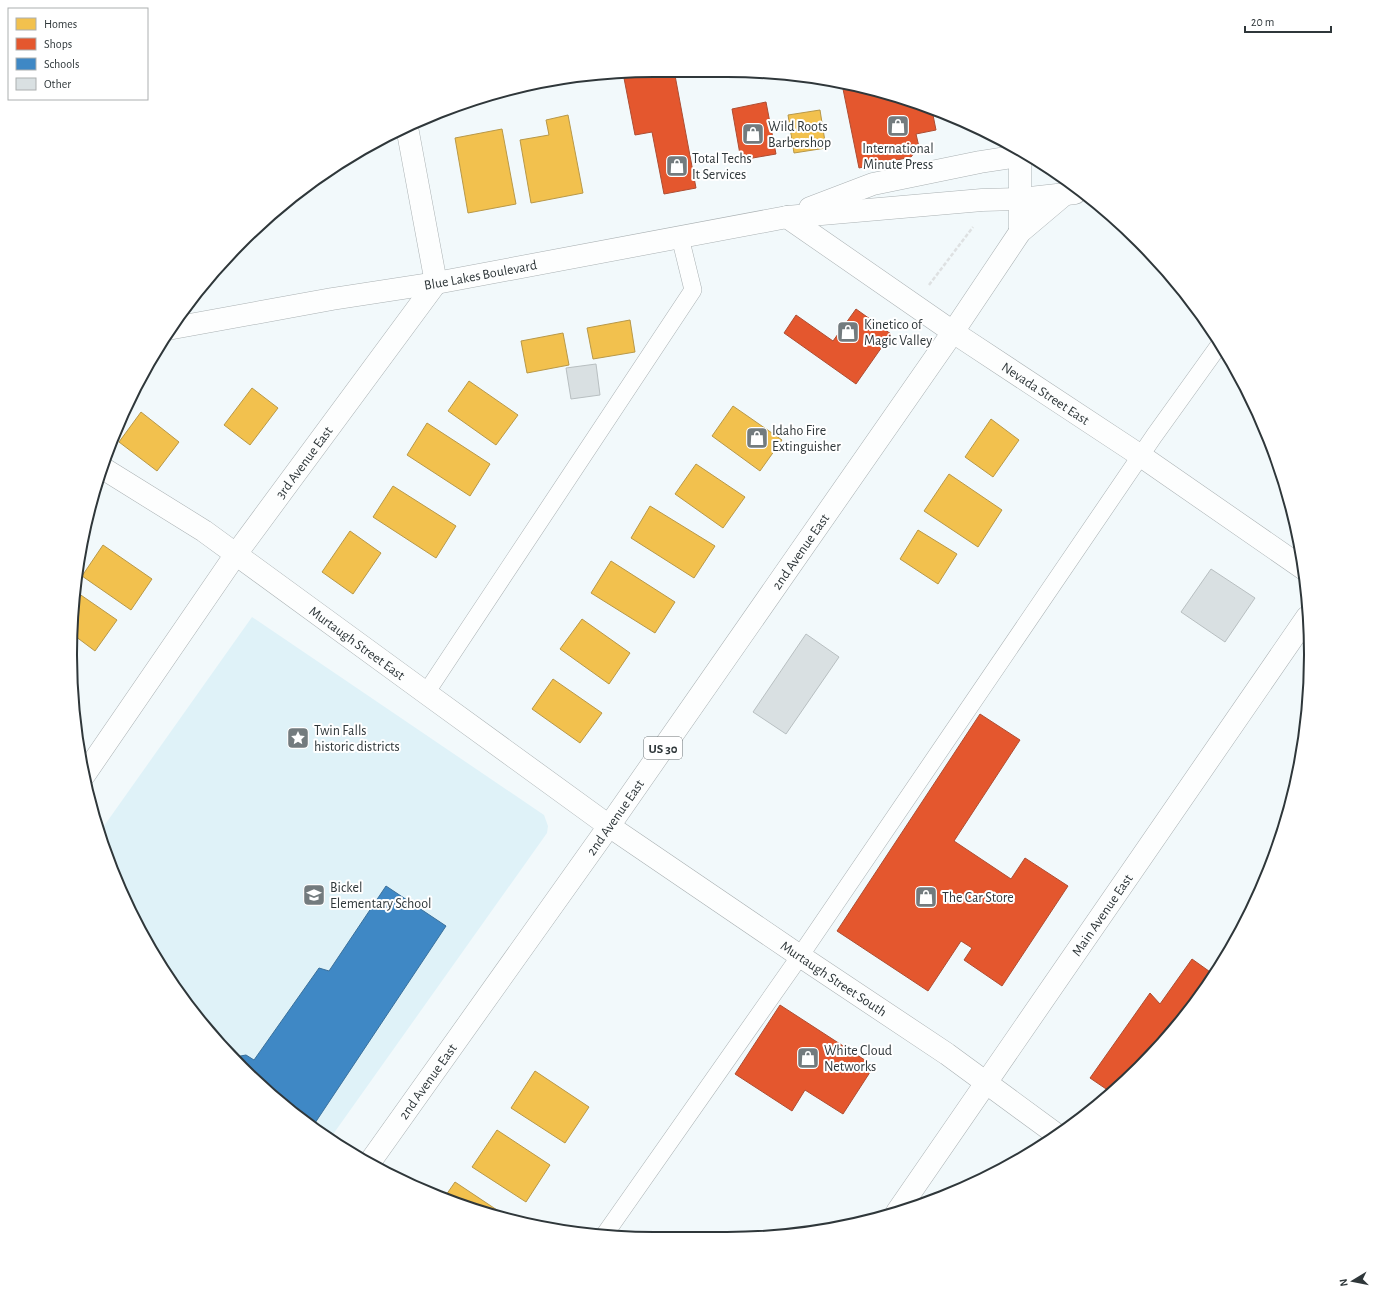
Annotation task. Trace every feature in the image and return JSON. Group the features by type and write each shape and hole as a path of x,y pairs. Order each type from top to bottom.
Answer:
{"street":[{"path":"408,133 436,283"},
{"path":"787,217 873,184 1017,155"},
{"path":"1020,232 1022,158"},
{"path":"787,217 982,200 1021,199 1072,191"},
{"name":"2nd Avenue East","path":"373,1158 609,826 1020,232 1073,192"},
{"name":"Blue Lakes Boulevard","path":"179,327 332,299 436,283 787,217"},
{"name":"Nevada Street East","path":"787,217 952,332 1141,456 1297,564"},
{"name":"3rd Avenue East","path":"88,769 236,554 436,283"},
{"name":"Murtaugh Street East","path":"107,471 204,531 609,826"},
{"name":"Main Avenue East","path":"903,1204 1303,623"},
{"name":"Murtaugh Street South","path":"609,826 947,1054 1052,1131"}],"lane":[{"path":"426,694 693,290 680,237"},
{"path":"608,1230 800,956 1141,456 1216,349"}],"path":[{"path":"928,286 976,223"}],"shaded area":[{"name":"Bickel Elementary School","path":"252,617 544,815 548,826 547,833 333,1134 303,1113 246,1063 196,1006 154,943 137,910 121,875 104,826"}],"building: Homes":[{"path":"820,110 826,148 794,153 788,115"},
{"path":"568,115 583,193 531,203 520,140 549,135 546,120"},
{"path":"502,129 516,204 468,213 455,138"},
{"path":"630,320 635,352 593,359 587,328"},
{"path":"563,333 569,365 527,373 521,341"},
{"path":"469,381 518,415 496,445 448,411"},
{"path":"252,388 278,408 250,445 224,425"},
{"path":"733,406 782,440 760,471 712,436"},
{"path":"141,412 179,442 157,471 119,442"},
{"path":"991,419 1019,440 993,477 965,457"},
{"path":"427,423 490,464 470,496 407,455"},
{"path":"696,464 745,497 723,528 675,494"},
{"path":"949,474 1002,510 978,547 924,511"},
{"path":"393,486 456,526 436,558 373,517"},
{"path":"650,506 715,546 694,578 631,538"},
{"path":"918,530 957,554 938,584 900,559"},
{"path":"350,531 381,553 353,594 322,572"},
{"path":"103,545 152,579 131,610 83,575"},
{"path":"611,561 675,602 655,633 591,593"},
{"path":"80,595 117,620 95,651 77,638"},
{"path":"582,619 630,653 609,684 560,649"},
{"path":"553,679 602,713 580,743 532,709"},
{"path":"535,1071 589,1107 565,1143 511,1108"},
{"path":"497,1130 550,1165 526,1202 472,1167"},
{"path":"455,1182 496,1209 469,1201 447,1193"}],"building: Shops":[{"path":"675,77 696,188 664,194 652,132 635,135 624,78"},
{"path":"843,89 876,97 933,116 936,130 916,134 919,147 911,157 859,168"},
{"path":"766,102 776,154 741,160 732,109"},
{"path":"856,309 891,334 856,384 784,333 796,315 833,341"},
{"path":"980,714 1020,740 954,841 1011,879 1025,858 1068,886 1002,986 964,960 972,948 961,941 928,991 837,931"},
{"path":"1192,959 1209,971 1185,1006 1161,1035 1135,1063 1107,1089 1090,1078 1150,993 1160,1004"},
{"path":"780,1005 874,1066 843,1114 805,1090 792,1111 735,1074"}],"building: Schools":[{"path":"386,886 446,926 316,1122 274,1089 240,1056 246,1055 254,1060 319,968 329,971"}],"building: Other":[{"path":"596,364 600,395 571,399 566,368"},
{"path":"1211,569 1255,598 1225,642 1181,612"},
{"path":"806,634 839,657 786,734 753,712"}],"place":[{"name":"International Minute Press","path":"898,126"},
{"name":"Wild Roots Barbershop","path":"753,134"},
{"name":"Total Techs It Services","path":"677,166"},
{"name":"Kinetico of Magic Valley","path":"848,332"},
{"name":"Idaho Fire Extinguisher","path":"757,438"},
{"name":"Twin Falls historic districts","path":"298,738"},
{"name":"Bickel Elementary School","path":"314,895"},
{"name":"The Car Store","path":"926,897"},
{"name":"White Cloud Networks","path":"808,1058"}]}
